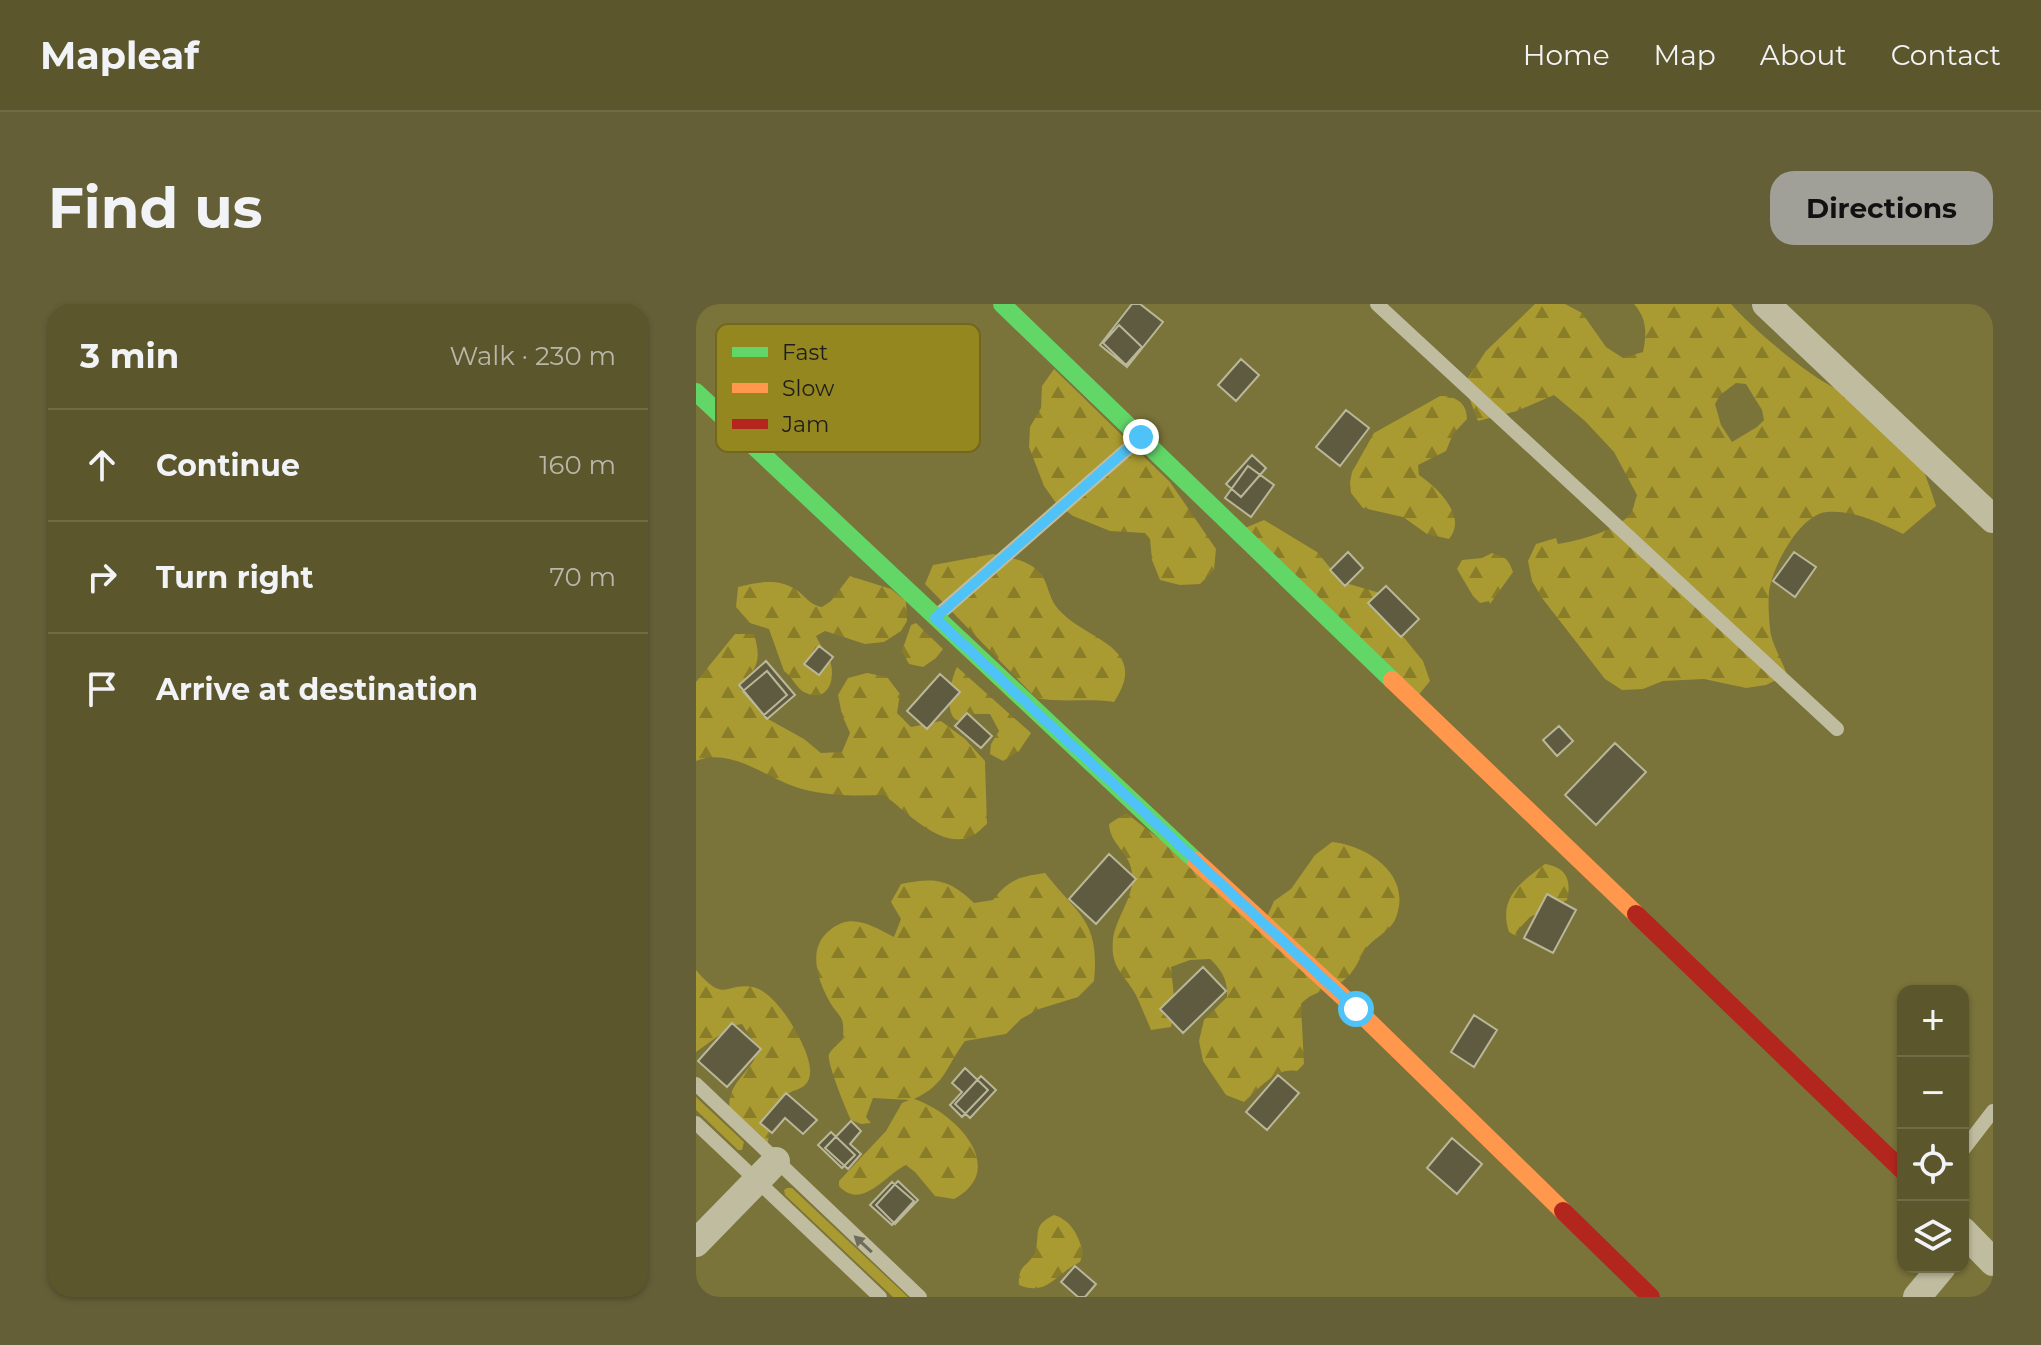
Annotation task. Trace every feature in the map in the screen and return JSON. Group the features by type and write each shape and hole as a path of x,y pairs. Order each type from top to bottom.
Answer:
{"street":[{"path":"1002,304 1897,1165"},
{"path":"1766,304 1993,519"},
{"path":"696,392 716,411"},
{"path":"759,452 1356,1009 1651,1297"},
{"path":"696,1243 766,1171"},
{"path":"1969,1240 1993,1262"},
{"path":"1917,1297 1937,1273"}],"lane":[{"path":"1377,304 1837,729"},
{"path":"935,618 1141,437"},
{"path":"696,1084 766,1171 880,1297"},
{"path":"1969,1142 1993,1111"},
{"path":"696,1123 766,1171 920,1297"}],"green space":[{"path":"1535,304 1565,304 1582,313 1606,347 1623,358 1643,352 1645,326 1634,304 1731,304 1768,340 1832,387 1845,392 1882,394 1914,448 1936,506 1903,534 1866,518 1837,512 1817,515 1798,532 1782,556 1769,592 1771,635 1787,675 1766,685 1746,688 1704,679 1663,681 1643,689 1622,690 1605,679 1542,598 1532,581 1528,561 1536,544 1556,538 1558,544 1576,540 1616,525 1630,514 1637,495 1614,452 1585,421 1554,395 1517,411 1478,421 1464,384 1486,351","holes":["1736,383 1746,384 1762,410 1764,420 1732,442 1721,425 1715,404 1720,395"]},
{"path":"1054,369 1170,482 1216,549 1214,570 1200,584 1180,585 1160,580 1152,560 1150,539 1145,533 1110,531 1073,516 1056,503 1044,486 1029,447 1030,427 1041,408 1042,386"},
{"path":"1440,396 1460,402 1467,419 1453,434 1446,451 1418,465 1419,475 1442,495 1453,513 1454,530 1449,539 1427,534 1403,517 1363,508 1351,493 1350,482 1352,472 1374,433"},
{"path":"1264,520 1317,552 1342,582 1380,593 1397,629 1423,661 1430,681 1417,697 1245,528"},
{"path":"1492,553 1506,559 1513,572 1490,604 1489,601 1480,603 1457,569 1462,560 1482,558"},
{"path":"993,554 1036,569 1058,609 1121,657 1125,669 1123,684 1114,702 1036,698 925,584 933,565"},
{"path":"850,576 891,589 906,601 907,621 901,631 884,642 865,644 825,631 816,636 831,664 832,677 824,693 806,693 784,671 769,629 750,623 736,607 738,587 781,583 822,607 831,601"},
{"path":"916,623 943,649 923,667 909,664 902,651 911,625"},
{"path":"735,634 754,634 758,651 754,669 740,689 756,701 768,719 804,739 821,753 842,752 850,733 838,695 848,678 867,673 887,677 900,694 897,713 911,727 941,721 965,739 985,761 987,824 972,836 949,838 925,827 884,795 812,791 789,785 736,761 709,758 696,761 696,682"},
{"path":"957,667 1031,733 1019,751 1003,761 990,754 991,744 999,731 990,714 974,714 968,722 956,720 952,714 950,693"},
{"path":"1126,813 1265,921 1274,901 1291,889 1315,855 1332,842 1373,857 1393,877 1399,904 1395,920 1368,946 1347,978 1310,996 1301,1004 1304,1064 1297,1071 1275,1076 1244,1102 1226,1095 1203,1061 1199,1041 1204,1020 1227,997 1225,981 1214,963 1210,959 1190,960 1171,967 1175,1007 1171,1027 1151,1030 1136,995 1116,964 1113,939 1131,890 1132,873 1109,824"},
{"path":"1545,864 1563,871 1569,886 1567,900 1530,917 1516,932 1518,937 1509,932 1506,920 1509,901 1520,885"},
{"path":"1045,873 1077,910 1090,932 1094,945 1094,981 1078,997 1039,1009 1021,1019 1006,1034 965,1041 939,1081 914,1099 945,1115 970,1142 977,1157 977,1172 970,1186 954,1199 935,1196 906,1165 865,1193 848,1193 839,1186 839,1181 886,1131 902,1103 909,1100 873,1098 866,1117 871,1123 861,1124 851,1120 829,1058 830,1052 843,1039 843,1027 819,976 816,956 823,937 838,925 854,921 894,937 901,919 891,902 901,884 941,882 957,889 974,903 993,900 1015,880"},
{"path":"696,970 706,981 720,989 746,986 765,993 775,1001 793,1026 806,1053 809,1080 787,1094 775,1107 768,1143 730,1114 731,1093 751,1065 758,1049 742,1024 732,1026 696,1052"},
{"path":"696,1097 744,1142 742,1150 738,1150 696,1110"},
{"path":"787,1188 792,1188 908,1297 893,1297 785,1195"},
{"path":"1054,1215 1070,1225 1077,1235 1083,1253 1080,1262 1045,1286 1029,1288 1019,1285 1022,1269 1035,1252 1039,1227"}],"building":[{"path":"1132,304 1140,304 1163,322 1127,367 1100,345"},
{"path":"1119,325 1142,347 1126,365 1103,343"},
{"path":"1241,359 1259,375 1236,401 1218,385"},
{"path":"1346,410 1369,428 1340,466 1316,447"},
{"path":"1252,455 1266,468 1241,497 1226,484"},
{"path":"1248,466 1274,485 1251,517 1225,498"},
{"path":"1348,552 1363,568 1345,586 1330,570"},
{"path":"1794,552 1816,567 1795,597 1773,581"},
{"path":"1386,586 1419,619 1401,637 1368,603"},
{"path":"819,646 833,657 819,675 804,664"},
{"path":"766,661 795,695 767,719 739,685"},
{"path":"767,671 787,695 764,715 743,691"},
{"path":"940,674 960,692 927,729 907,711"},
{"path":"967,713 992,736 981,748 955,726"},
{"path":"1559,726 1573,741 1557,756 1543,740"},
{"path":"1615,743 1646,772 1596,825 1565,795"},
{"path":"1109,854 1136,879 1096,924 1069,899"},
{"path":"1547,894 1576,910 1553,953 1524,938"},
{"path":"1203,967 1226,991 1183,1033 1160,1009"},
{"path":"1474,1015 1497,1030 1474,1067 1451,1052"},
{"path":"732,1023 761,1049 727,1087 698,1061"},
{"path":"965,1068 988,1090 962,1117 950,1105 962,1092 952,1083"},
{"path":"1278,1075 1299,1093 1267,1130 1246,1112"},
{"path":"981,1076 996,1090 970,1118 955,1104"},
{"path":"786,1093 817,1120 803,1134 785,1118 772,1133 760,1123"},
{"path":"851,1121 861,1131 850,1144 861,1154 848,1169 825,1148"},
{"path":"831,1132 855,1155 842,1168 818,1145"},
{"path":"1452,1138 1482,1164 1457,1194 1427,1168"},
{"path":"898,1181 918,1200 895,1224 876,1205"},
{"path":"892,1182 914,1201 892,1225 870,1205"},
{"path":"1075,1266 1096,1284 1085,1297 1078,1297 1061,1282"}],"traffic: fast":[{"path":"1002,304 1392,680"},
{"path":"696,392 716,411"},
{"path":"760,452 1196,861"}],"traffic: slow":[{"path":"1392,680 1636,914"},
{"path":"1196,861 1356,1009 1563,1211"}],"traffic: jam":[{"path":"1636,914 1897,1165"},
{"path":"1563,1211 1651,1297"}],"route":[{"path":"1141,437 935,618 1356,1009"}]}
